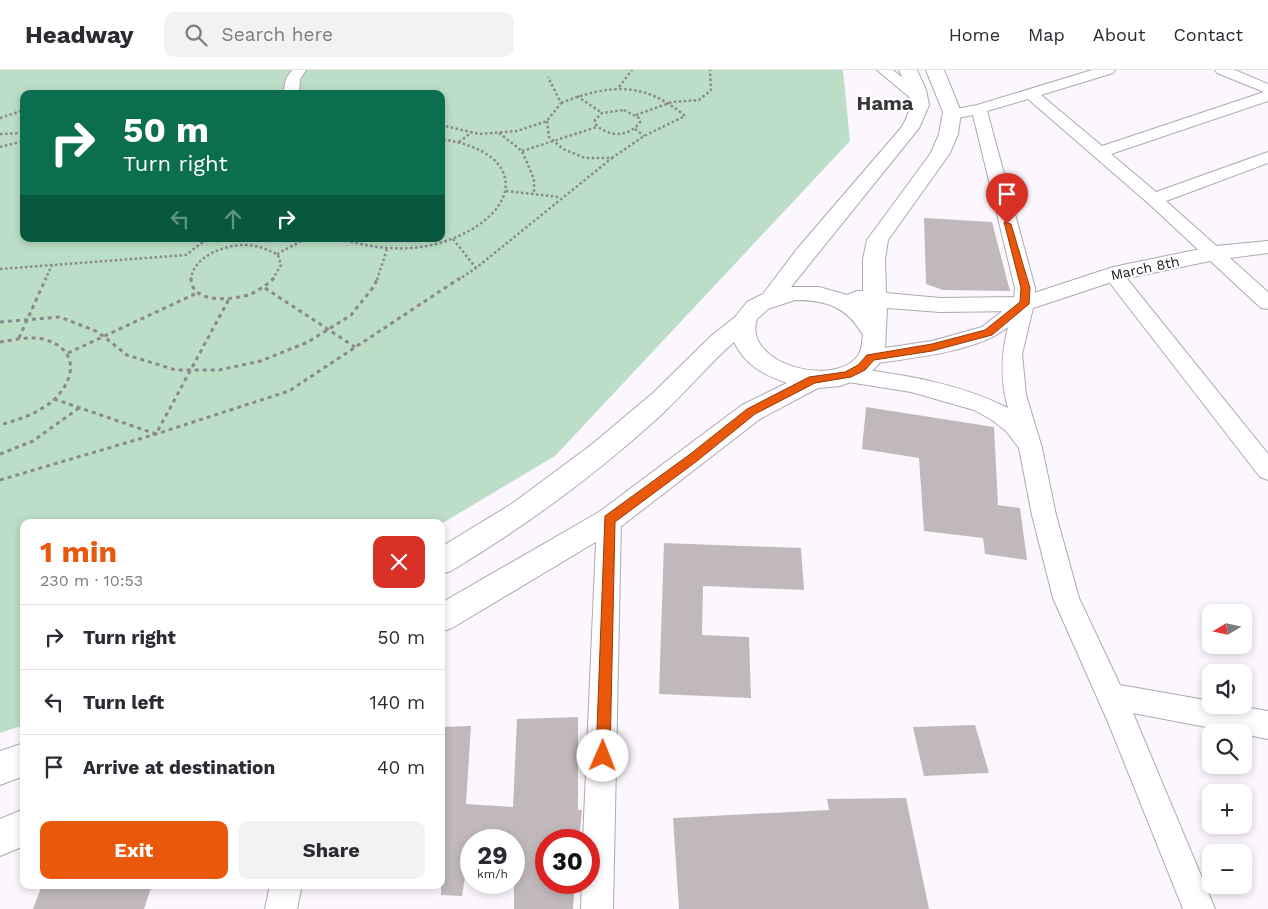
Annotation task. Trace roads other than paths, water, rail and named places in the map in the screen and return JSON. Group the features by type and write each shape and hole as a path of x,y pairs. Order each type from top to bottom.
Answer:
{"main road":[{"path":"772,297 796,263 883,163 913,121 919,109 919,98 908,70"},
{"path":"445,617 609,520 693,458 751,412 813,380 848,375 861,367 871,357 874,334 875,246 912,189 945,146 952,114 935,70"},
{"path":"875,246 887,273 897,284 917,296 940,305"},
{"name":"March 8th","path":"828,296 940,305 1024,304 1113,274 1215,254 1268,247"},
{"path":"445,560 470,546 582,468 651,410 726,335 744,322 754,307 772,297 799,292 828,296 859,311 874,334"},
{"path":"744,322 745,342 759,360 783,374 813,380"},
{"path":"0,768 20,760"},
{"path":"0,838 20,829"}],"street":[{"path":"292,90 293,79 299,70"},
{"path":"884,70 919,98"},
{"path":"952,114 979,109 1108,70"},
{"path":"1222,70 1268,89"},
{"path":"1030,93 1154,199 1268,303"},
{"path":"1099,152 1268,96"},
{"path":"979,109 1007,224 1025,288 1024,304 1012,354 1015,395 1030,448 1044,515 1066,598 1110,696 1199,909"},
{"path":"1154,199 1268,157"},
{"path":"1113,274 1268,471"},
{"path":"871,357 932,348 988,332 1024,304"},
{"path":"848,375 910,383 993,409 1014,424 1030,448"},
{"path":"597,909 609,520"},
{"path":"1110,696 1268,725"},
{"path":"281,909 285,889"}],"district":[{"name":"Hama","path":"885,103"}]}
